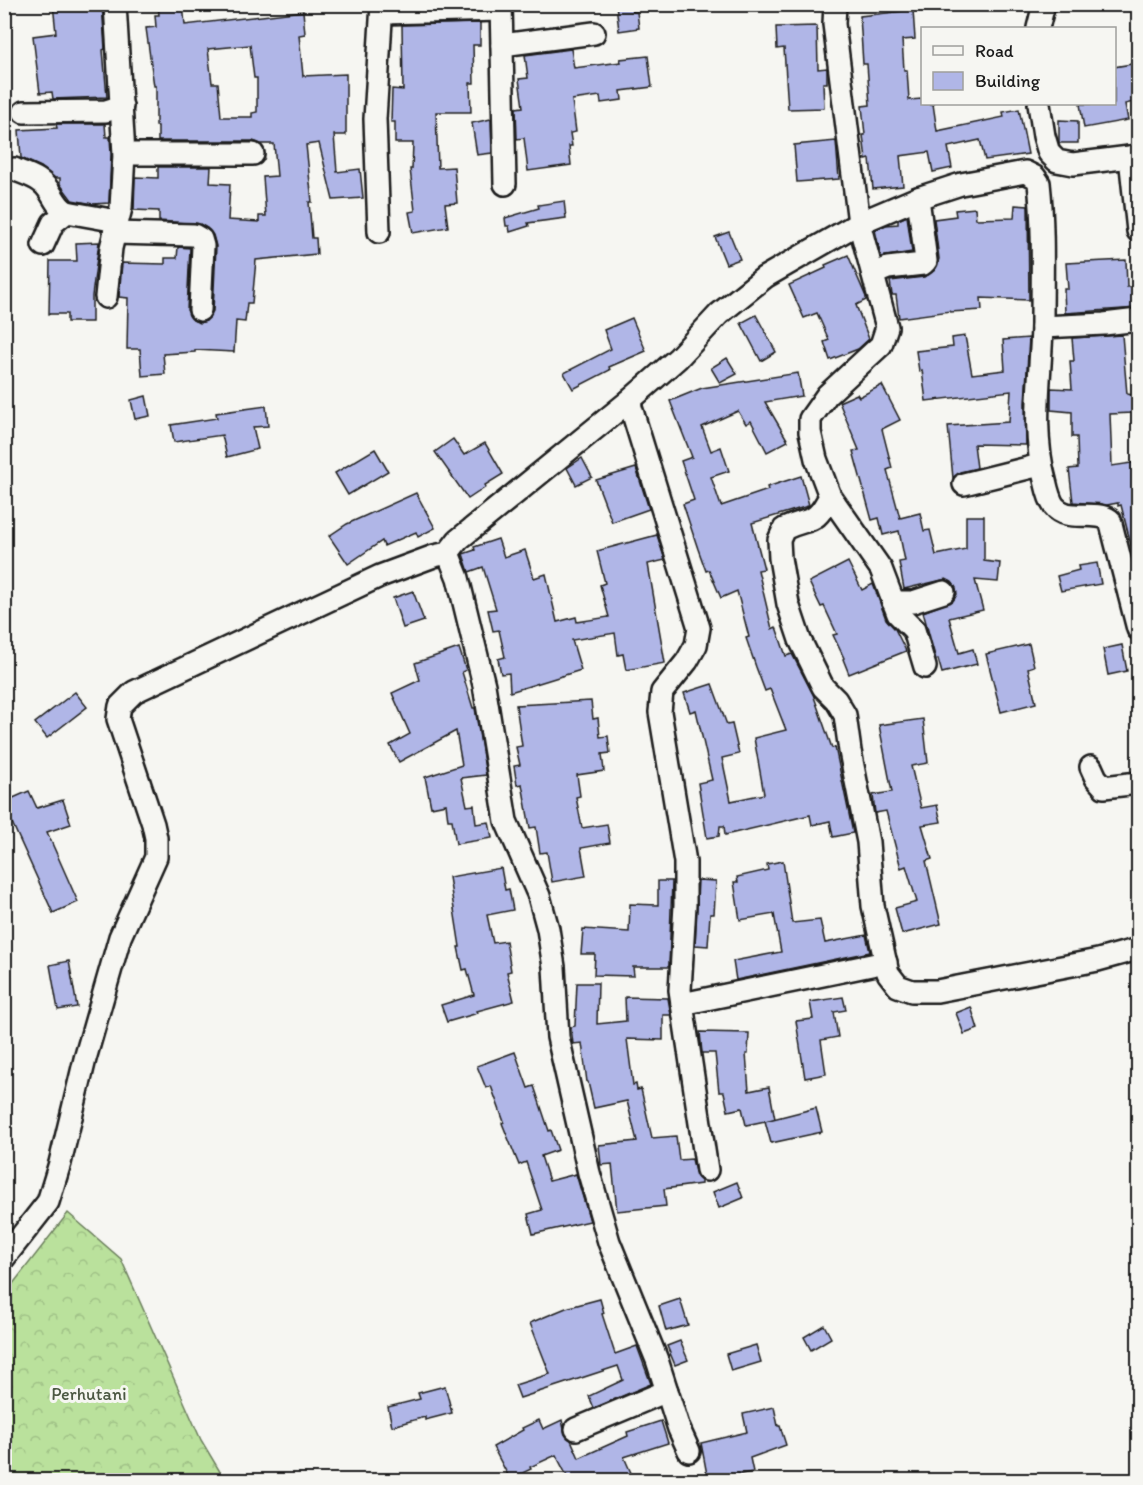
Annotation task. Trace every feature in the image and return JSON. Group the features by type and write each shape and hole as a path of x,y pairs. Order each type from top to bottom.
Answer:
{"street":[{"path":"106,297 121,208 124,154 115,4"},
{"path":"835,4 834,24 860,224 887,327 884,339 877,350 827,395 810,420 810,432 816,459 830,496 881,569 887,590 898,614 914,630 925,668"},
{"path":"1038,27 1044,4"},
{"path":"379,232 375,118 382,9 501,7 505,184"},
{"path":"502,45 594,33"},
{"path":"1039,105 1049,153 1057,161 1073,164 1134,157 1138,231"},
{"path":"24,112 106,111 122,106"},
{"path":"124,154 254,154"},
{"path":"14,169 41,182 60,208 67,212 116,227 201,238 203,246 200,310"},
{"path":"4,1258 48,1202 120,937 156,857 153,824 118,719 120,706 134,692 303,611 380,576 448,553 458,540 629,401 678,358 719,314 744,293 814,248 918,198 961,184 1025,172 1035,177 1039,183 1041,226 1042,327 1038,392 1040,465 1051,500 1060,511 1077,516 1094,514 1110,520 1138,629"},
{"path":"873,274 888,268 923,264 926,261 918,198"},
{"path":"43,245 53,223 67,212"},
{"path":"1042,327 1138,320"},
{"path":"629,401 699,628 696,645 687,661 662,692 660,712 685,862 680,990 707,1170"},
{"path":"964,484 1040,465"},
{"path":"830,496 815,519 784,528 779,540 780,558 788,604 800,640 823,687 836,700 845,715 868,842 873,906 888,973 898,986 912,991 937,992 1098,960 1138,949"},
{"path":"448,553 458,578 477,654 506,821 539,896 548,929 554,967 558,1038 589,1173 609,1242 657,1360 679,1429 689,1451"},
{"path":"893,602 913,602 944,592"},
{"path":"1091,767 1096,778 1104,787 1138,783"},
{"path":"682,1004 886,962"},
{"path":"576,1430 667,1391"}],"green space":[{"name":"Perhutani","path":"68,1213 121,1259 201,1440 225,1480 5,1480 5,1294"}],"building":[{"path":"53,4 102,4 107,97 53,99 52,92 40,93 33,36 56,33"},
{"path":"158,4 183,4 185,25 303,11 305,34 299,35 303,76 346,74 346,135 334,135 337,172 360,169 363,198 333,200 319,143 306,145 312,202 309,202 312,238 316,238 317,254 256,260 252,303 247,303 245,322 236,321 234,352 195,350 195,352 163,354 165,374 142,376 140,349 127,349 128,298 119,297 122,263 165,264 165,258 177,258 178,247 190,248 187,310 193,320 200,323 206,321 213,311 216,246 213,235 200,224 159,221 159,211 134,210 135,177 158,178 158,167 211,167 210,183 230,184 228,220 259,222 259,216 266,216 263,177 277,176 274,144 261,144 253,141 158,141 156,86 154,86 146,28 156,27 155,15 159,15","holes":["250,45 254,78 257,78 257,112 252,113 252,117 221,117 218,83 212,83 208,49"]},
{"path":"616,4 633,4 633,12 637,12 639,28 619,31"},
{"path":"913,10 915,39 902,40 909,100 921,99 921,105 933,105 937,131 1004,117 1003,112 1019,109 1028,154 985,160 980,140 948,147 952,168 933,172 929,152 900,156 903,186 873,189 870,159 866,160 863,135 865,135 862,106 870,105 867,64 863,64 860,16"},
{"path":"480,23 480,45 473,45 474,83 470,83 471,112 436,112 438,168 454,167 457,203 445,204 448,227 413,233 409,212 415,211 410,169 412,169 413,143 395,143 395,122 391,122 392,89 403,90 402,25"},
{"path":"817,26 818,69 827,68 827,83 823,83 824,108 788,109 784,48 777,49 776,27"},
{"path":"571,49 574,68 648,56 652,87 621,91 622,100 601,103 600,96 572,100 576,132 570,133 571,165 528,171 524,138 517,139 516,108 523,107 519,79 528,78 525,55"},
{"path":"1138,63 1138,101 1125,104 1128,120 1084,128 1080,105 1116,105 1116,67"},
{"path":"491,119 492,153 477,155 472,123"},
{"path":"1059,120 1078,121 1078,143 1059,143"},
{"path":"56,124 105,124 106,137 110,137 111,154 109,203 93,204 72,200 60,184 60,178 55,178 41,167 21,158 19,130 57,128"},
{"path":"836,141 839,179 797,182 794,145"},
{"path":"564,201 566,218 528,223 529,226 510,232 509,226 506,226 505,218 539,208 538,205"},
{"path":"1015,205 1028,206 1029,300 981,298 982,310 950,311 899,318 896,295 892,295 890,281 924,277 935,270 939,259 934,219 956,216 955,210 975,208 976,219 1014,218"},
{"path":"907,216 912,252 881,257 875,230 886,225 898,224 898,220"},
{"path":"729,232 740,259 726,264 715,237"},
{"path":"99,242 92,296 92,322 67,322 67,314 49,314 50,261 77,261 76,243"},
{"path":"848,255 866,297 866,300 856,305 869,339 858,349 830,360 824,342 829,340 817,313 804,318 789,285"},
{"path":"1126,260 1127,287 1138,287 1138,308 1065,313 1064,289 1068,289 1066,263"},
{"path":"756,315 776,352 761,361 741,323"},
{"path":"632,318 646,351 609,367 610,370 573,389 564,373 611,349 604,330"},
{"path":"1122,335 1127,394 1133,395 1133,413 1110,414 1112,466 1138,462 1138,553 1133,553 1121,505 1118,506 1118,503 1107,505 1073,502 1069,469 1078,468 1077,437 1072,437 1072,412 1051,410 1051,388 1072,389 1070,361 1074,361 1072,338"},
{"path":"965,336 972,374 1005,370 1003,340 1029,338 1025,403 1026,445 974,444 977,468 960,472 953,478 948,426 1009,422 1011,391 926,401 922,370 919,371 916,351 953,347 952,338"},
{"path":"727,358 737,374 720,383 711,368"},
{"path":"798,373 802,396 765,402 788,441 767,452 751,421 746,424 738,411 702,427 711,451 721,447 729,471 711,477 721,506 801,476 808,506 752,523 764,569 758,570 772,629 776,627 786,656 792,654 813,694 832,748 835,747 853,833 833,837 830,821 812,825 810,815 725,835 724,826 720,826 719,836 707,838 698,783 712,780 696,710 690,712 684,693 712,684 727,725 732,724 739,754 722,758 731,801 764,794 754,738 786,730 770,689 765,691 756,667 746,638 749,637 737,591 721,598 709,570 706,571 698,549 683,504 694,500 681,461 692,457 670,401 702,388"},
{"path":"882,385 900,420 882,429 892,468 887,470 900,518 920,513 924,531 930,530 936,555 966,549 966,516 984,516 984,561 1000,563 998,582 975,580 983,610 949,618 959,653 973,649 977,664 942,673 938,659 936,660 923,612 953,601 957,594 956,588 946,579 904,589 899,562 905,561 899,531 883,535 879,518 872,520 853,451 859,450 839,402 857,394 859,397"},
{"path":"146,396 150,416 135,419 131,400"},
{"path":"266,406 268,426 253,427 258,449 227,457 222,435 174,442 171,425 217,418 216,413"},
{"path":"453,439 464,455 485,443 503,474 468,499 435,452"},
{"path":"375,449 388,471 348,495 335,473"},
{"path":"582,458 592,477 576,485 567,468"},
{"path":"636,468 649,509 612,522 596,480"},
{"path":"416,493 435,528 418,537 416,532 384,546 382,541 348,564 329,536 347,524"},
{"path":"657,535 665,560 648,564 665,663 626,670 623,654 618,655 615,633 572,640 581,670 510,692 509,673 501,674 498,659 505,657 499,630 493,631 488,610 496,609 483,567 469,572 463,554 475,550 474,547 498,539 504,557 525,550 534,578 546,574 557,622 576,617 577,622 609,617 600,585 605,583 597,551"},
{"path":"848,562 862,590 873,584 886,619 895,629 906,651 849,674 833,635 837,634 824,606 821,607 809,582"},
{"path":"1097,563 1101,584 1061,591 1057,576 1079,570 1078,566"},
{"path":"413,591 424,621 403,628 393,598"},
{"path":"1029,644 1034,666 1028,668 1036,703 1001,712 986,654"},
{"path":"1122,645 1127,671 1108,675 1103,649"},
{"path":"459,648 466,670 462,672 473,708 475,708 486,775 461,778 467,806 474,805 476,824 489,822 492,838 456,844 452,820 448,820 446,804 431,807 425,777 462,765 456,731 399,762 390,745 410,734 392,693 420,680 415,663"},
{"path":"75,692 87,707 47,738 35,723"},
{"path":"591,701 593,719 598,718 600,737 608,736 610,753 602,754 604,771 577,775 580,796 576,797 582,828 607,824 610,843 581,848 586,876 552,882 547,852 540,853 536,827 530,828 522,784 517,785 514,766 520,765 516,747 522,746 516,705"},
{"path":"923,719 928,763 911,766 921,808 937,805 941,822 922,825 932,859 926,861 941,924 902,934 895,908 917,902 906,866 901,868 886,811 875,813 873,795 892,792 879,725"},
{"path":"29,791 37,808 63,800 71,824 47,832 78,902 53,913 4,805 4,802"},
{"path":"783,861 792,923 820,920 825,943 866,935 870,952 736,980 733,961 781,952 774,914 740,920 734,882 738,882 737,877 768,870 767,864"},
{"path":"501,868 505,890 509,889 513,910 487,915 493,943 506,941 511,971 507,972 514,1001 447,1022 441,1005 474,995 467,969 463,970 458,947 460,947 449,877"},
{"path":"698,880 716,881 714,914 710,914 708,946 695,945"},
{"path":"658,881 672,881 669,967 633,967 634,976 594,975 595,954 581,954 583,929 629,932 630,904 658,905"},
{"path":"69,961 77,1007 58,1010 50,965"},
{"path":"577,983 598,983 597,1024 626,1021 625,997 668,998 671,1015 663,1015 663,1040 627,1039 633,1085 636,1084 637,1090 641,1089 652,1138 676,1136 679,1160 692,1159 695,1172 701,1181 701,1184 664,1189 666,1206 617,1211 612,1164 601,1165 599,1145 637,1141 627,1101 594,1108 587,1082 582,1043 573,1044 571,1027 575,1026"},
{"path":"843,997 846,1010 834,1012 838,1037 821,1040 826,1074 805,1078 796,1021 813,1019 810,1002"},
{"path":"971,1007 978,1029 964,1034 956,1013"},
{"path":"700,1032 749,1033 748,1054 746,1054 749,1091 769,1087 775,1119 746,1125 742,1108 728,1111 724,1092 719,1092 715,1053 702,1053"},
{"path":"515,1052 528,1088 534,1086 558,1150 541,1156 549,1181 576,1174 590,1221 533,1234 528,1214 542,1210 526,1162 519,1165 502,1123 504,1122 491,1086 486,1088 477,1066"},
{"path":"816,1108 822,1132 771,1143 765,1121"},
{"path":"737,1182 743,1198 719,1208 713,1192"},
{"path":"600,1299 604,1313 602,1314 615,1354 637,1346 651,1384 594,1408 589,1396 623,1380 618,1366 520,1398 515,1385 550,1374 530,1323 566,1308"},
{"path":"680,1299 688,1325 666,1331 659,1306"},
{"path":"824,1325 831,1338 811,1350 804,1337"},
{"path":"680,1341 688,1360 675,1365 667,1346"},
{"path":"756,1345 761,1362 731,1371 726,1354"},
{"path":"445,1386 452,1413 425,1420 425,1417 392,1426 388,1407 420,1399 418,1393"},
{"path":"774,1407 778,1426 780,1426 786,1445 750,1458 753,1472 708,1480 701,1443 747,1432 743,1414"},
{"path":"539,1420 543,1429 562,1420 565,1434 571,1440 579,1458 628,1436 627,1432 661,1421 668,1443 624,1457 632,1475 619,1480 569,1480 556,1455 510,1479 493,1447"}]}
